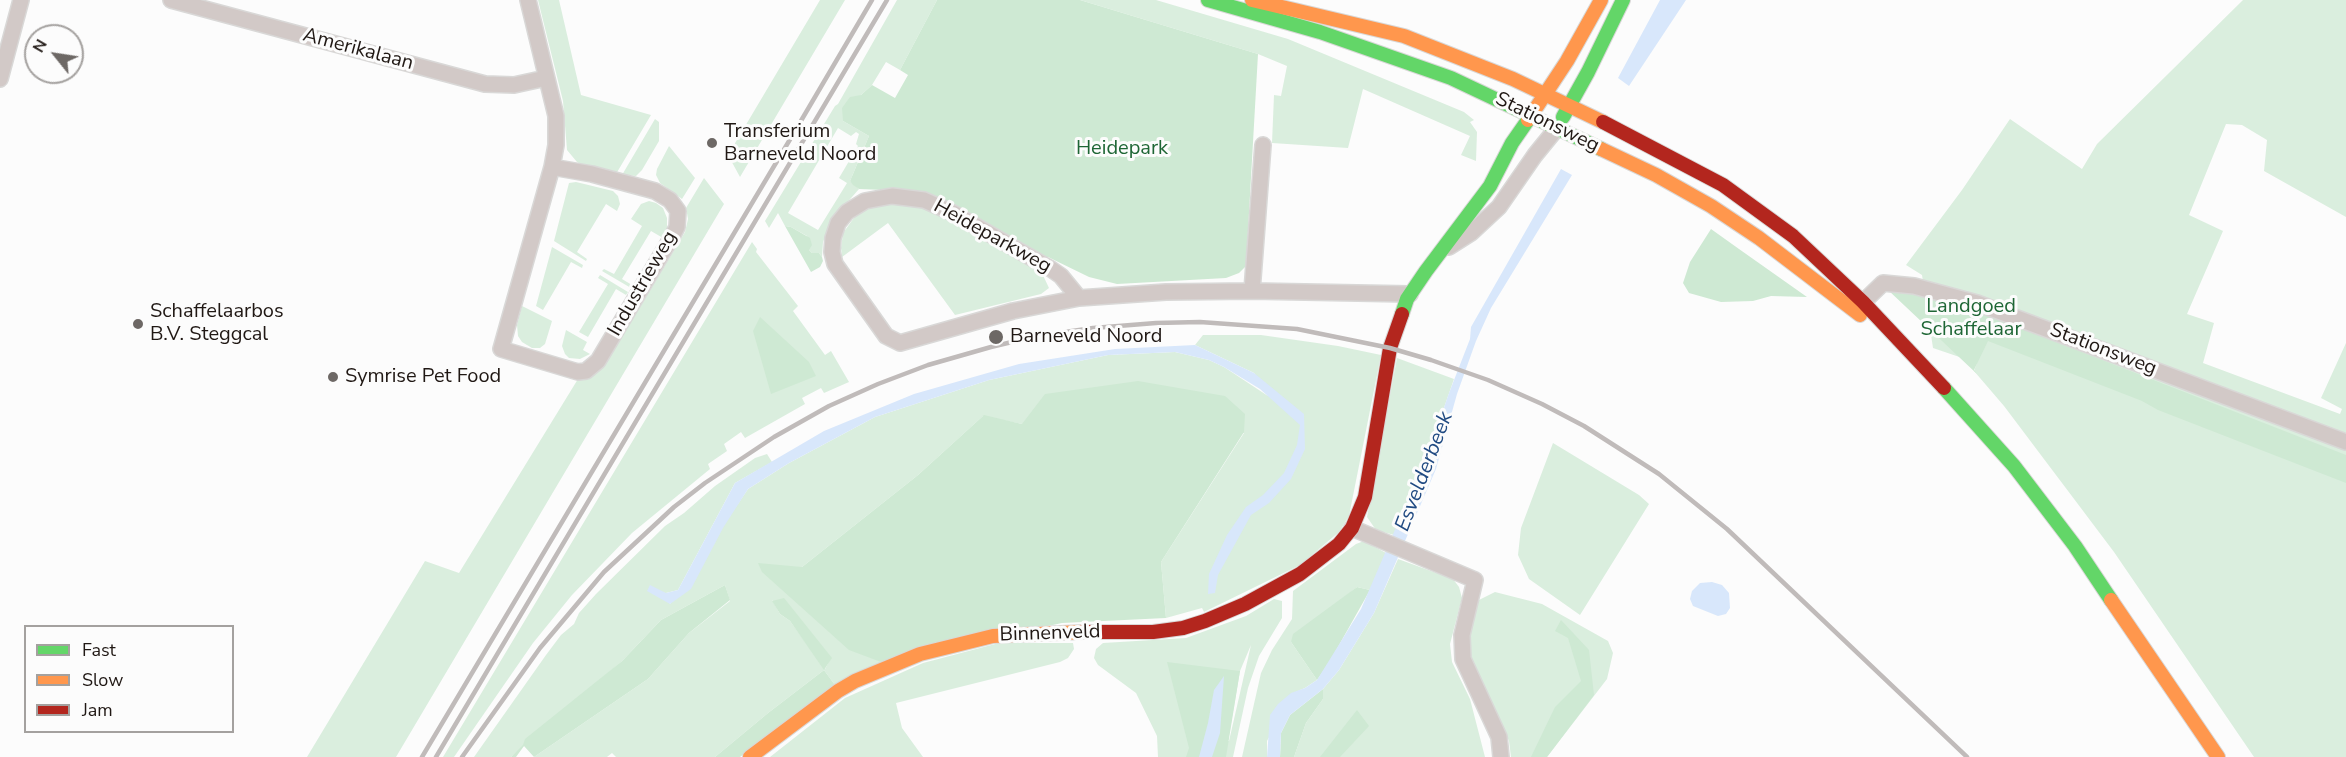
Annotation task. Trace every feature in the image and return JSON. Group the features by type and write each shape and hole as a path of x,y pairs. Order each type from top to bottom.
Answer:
{"main road":[{"name":"Stationsweg","path":"1208,0 1320,32 1440,74 1531,115 1656,175 1711,206 1858,306 1908,348 2014,466 2061,528 2218,757"},
{"name":"Stationsweg","path":"1252,0 1404,36 1546,93 1570,105 1723,185 1793,236 1858,306"},
{"name":"Binnenveld","path":"750,757 838,691 855,681 920,654 993,636 1076,632 1153,632 1194,625 1245,603 1300,574 1340,544 1352,528 1365,497 1390,348 1398,320 1410,294 1490,186 1512,143 1572,53 1600,0"},
{"path":"1557,128 1623,0"}],"street":[{"path":"0,79 21,0"},
{"name":"Amerikalaan","path":"171,0 485,84 514,85 546,78"},
{"path":"528,0 556,116 557,132 552,166"},
{"name":"Binnenveld","path":"1437,256 1471,232 1499,207 1557,128"},
{"path":"1252,291 1263,145"},
{"name":"Industrieweg","path":"552,166 655,191 670,200 678,211 674,235 598,361 586,371 578,372 501,349 552,166"},
{"name":"Heideparkweg","path":"1079,298 1061,276 1051,269 953,213 924,200 892,196 865,201 847,212 838,223 832,237 835,264 886,336 900,343 1013,311 1079,298 1166,292 1410,294"},
{"name":"Stationsweg","path":"1858,306 1883,283 1914,286 1977,303 2346,441"},
{"path":"1352,528 1475,580 1462,635 1463,658 1499,736 1501,757"}],"green space":[{"path":"538,0 559,0 581,95 651,115 616,174 584,166 577,162 567,150 563,101"},
{"path":"820,0 845,0 740,177 728,155"},
{"path":"897,0 937,0 900,70 886,62 872,85 861,95 843,121 869,136 850,181 859,189 831,221 823,242 822,257 819,253 812,253 809,250 807,236 785,226 778,213 769,228 765,221 838,104","holes":["838,128 851,136 856,132 859,134 856,144 858,146 839,178 847,183 818,230 788,213"]},
{"name":"Heidepark","path":"937,0 1080,0 1258,54 1246,266 1239,273 1226,278 1117,284 1089,277 1048,257 1046,260 909,191 859,189 853,185 850,181 869,136 843,121 842,108 850,97 861,95 872,85 895,98 908,75 900,70"},
{"path":"1080,0 1156,0 1288,39 1464,112 1474,120 1470,122 1477,132 1476,161 1461,155 1470,136 1363,89 1348,148 1272,143 1274,95 1281,96 1287,66 1258,54"},
{"name":"Landgoed Schaffelaar","path":"2243,0 2346,0 2346,217 2264,171 2267,140 2242,125 2226,124 2189,215 2223,231 2187,314 2214,323 2203,363 2340,414 2342,409 2321,398 2346,343 2346,757 2254,757 2114,552 2004,406 1974,371 1977,363 1933,348 1922,275 1906,265 1962,190 2010,119 2082,169 2097,144"},
{"path":"655,119 659,122 659,141 642,170 636,176 622,175"},
{"path":"669,146 695,178 682,199 660,183 656,175"},
{"path":"704,178 724,204 396,757 307,757 425,561 459,573 578,379 594,375 607,362 685,232 688,219 686,208"},
{"path":"576,182 613,191 618,196 620,204 617,211 606,204 577,252 587,259 586,261 554,241 569,183"},
{"path":"649,201 663,208 667,218 667,229 663,238 651,231 622,279 632,285 631,288 602,271 604,269 614,274 642,226 631,219 641,204"},
{"path":"893,202 915,203 949,217 1040,269 1049,288 1041,294 955,315 888,223 842,257 843,233 856,215 862,209"},
{"path":"785,226 810,238 812,245 809,250 812,253 819,253 822,257 820,267 811,272"},
{"path":"1711,229 1807,297 1771,296 1753,301 1721,302 1689,293 1683,283 1690,262"},
{"path":"752,242 757,249 756,252 798,306 793,311 825,355 831,351 849,382 824,393 821,388 802,398 805,404 745,438 741,432 724,444 727,451 708,464 710,469 632,533 572,595 533,643 454,757 443,757"},
{"path":"552,247 583,265 582,268 571,262 543,310 536,306"},
{"path":"600,275 628,292 626,295 616,289 588,337 579,332 608,284 598,278"},
{"name":"Landgoed Schaffelaar","path":"1888,290 1940,299 1997,319 2346,455 2346,483 1988,341 1974,370 1977,374"},
{"path":"522,306 552,321 545,344 540,348 532,348 522,342 518,336 517,325"},
{"path":"760,317 809,362 816,376 771,394 753,331"},
{"path":"566,330 587,342 583,350 590,354 580,359 569,358 565,354 562,346"},
{"path":"1203,335 1261,335 1338,346 1381,355 1349,516 1339,532 1300,565 1204,612 1202,608 1166,618 1161,562 1244,433 1022,424 983,416 918,475 802,567 881,662 835,685 824,670 715,757 616,757 612,753 607,757 534,757 648,679 689,633 730,601 725,585 661,620 622,661 511,757 474,757 546,655 561,635 574,624 579,613 596,594 665,526 755,458 767,454 772,462 735,483 678,590 666,593 670,604 748,489 789,463 875,417 989,380 1108,355 1175,352 1209,360 1224,367 1268,396 1254,373 1195,345","holes":["772,600 831,658 825,669 790,621 780,614"]},
{"path":"1397,358 1454,379 1430,448 1394,535 1376,530 1367,517"},
{"path":"1138,381 1225,396 1245,414 1244,432 1161,562 1166,618 1062,623 881,662 849,650 762,572 758,563 802,567 918,475 984,415 1022,424 1045,394"},
{"path":"1553,443 1639,495 1649,504 1580,615 1529,579 1518,555 1521,528"},
{"path":"1364,541 1386,553 1370,590 1357,587 1291,642 1317,680 1291,694 1267,741 1267,757 1242,757 1261,673 1272,650 1292,619 1293,591 1356,544"},
{"path":"1398,559 1453,579 1459,587 1462,598 1450,644 1452,662 1470,699 1485,757 1294,757 1306,723 1323,699 1323,689 1339,670 1374,613"},
{"path":"725,585 730,600 689,633 648,679 534,757 524,746 516,757 511,757 523,745 525,739 622,661 661,620"},
{"path":"1357,587 1370,590 1317,680 1291,642 1293,634"},
{"path":"1495,592 1542,604 1608,641 1613,653 1607,679 1547,757 1511,757 1509,741 1475,669 1468,647 1477,601"},
{"path":"784,598 832,658 824,670 790,621 780,614 772,601"},
{"path":"1274,599 1282,601 1282,618 1259,656 1248,688 1233,757 1158,757 1157,736 1136,693 1098,665 1094,658 1096,649 1103,643 1186,638 1246,616","holes":["1251,645 1229,741 1240,671"]},
{"path":"1561,620 1589,650 1594,695 1547,757 1531,757 1555,707 1581,681 1568,638 1555,631"},
{"path":"999,643 1073,643 1074,649 1068,658 1060,662 896,703 902,728 923,757 770,757 845,698 923,663"},
{"path":"1167,662 1240,671 1226,757 1186,757 1189,748"},
{"path":"824,670 835,685 740,757 715,757 768,713"},
{"path":"1323,689 1323,699 1306,723 1294,757 1280,757 1281,733 1290,715"},
{"path":"1357,710 1369,726 1340,757 1320,757"}],"water":[{"path":"1660,0 1686,0 1629,86 1618,78"},
{"name":"Esvelderbeek","path":"1561,169 1572,175 1491,308 1476,341 1457,394 1436,469 1374,613 1339,670 1323,689 1290,715 1281,733 1280,757 1267,757 1270,715 1278,704 1291,693 1317,680 1361,609 1430,448 1470,339 1471,327"},
{"path":"1195,345 1254,373 1304,414 1305,449 1291,479 1269,503 1251,515 1218,575 1215,593 1208,594 1209,574 1227,535 1246,507 1263,495 1284,473 1297,445 1300,425 1260,389 1224,367 1209,360 1175,352 1108,355 989,380 875,417 789,463 748,489 723,528 691,589 670,604 647,591 650,585 666,593 678,590 735,483 824,431 914,394 1019,364 1115,349"},
{"path":"1712,582 1722,585 1729,593 1730,608 1726,614 1718,616 1693,606 1690,599 1692,591 1700,583"},
{"path":"1224,676 1220,733 1212,757 1199,757 1214,690"}],"railway":[{"path":"422,757 872,0"},
{"path":"436,757 887,0"},
{"path":"462,757 540,648 604,572 674,507 705,483 774,437 829,406 878,384 928,365 991,347 1037,336 1093,328 1200,322 1297,329 1390,348 1488,380 1584,426 1659,474 1727,529 1967,757"}],"traffic: fast":[{"path":"1208,0 1320,32 1451,78 1601,149"},
{"path":"1563,117 1623,0"},
{"path":"1402,314 1407,299 1426,271 1490,186 1512,143 1528,120"},
{"path":"1944,388 2014,466 2075,546 2111,600"}],"traffic: slow":[{"path":"1252,0 1404,36 1513,79 1603,122"},
{"path":"1528,120 1567,61 1601,0"},
{"path":"1601,149 1656,175 1711,206 1759,238 1860,315"},
{"path":"2111,600 2218,757"},
{"path":"750,757 838,691 855,681 920,654 993,636 1083,632"}],"traffic: jam":[{"path":"1603,122 1723,185 1793,236 1863,302 1944,388"},
{"path":"1083,632 1153,632 1183,628 1205,621 1245,604 1300,574 1339,544 1352,528 1365,497 1390,348 1402,314"}],"place":[{"name":"Transferium Barneveld Noord","path":"712,143"},
{"name":"Schaffelaarbos B.V. Steggcal","path":"138,324"},
{"name":"Barneveld Noord","path":"996,337"},
{"name":"Symrise Pet Food","path":"333,377"}]}
